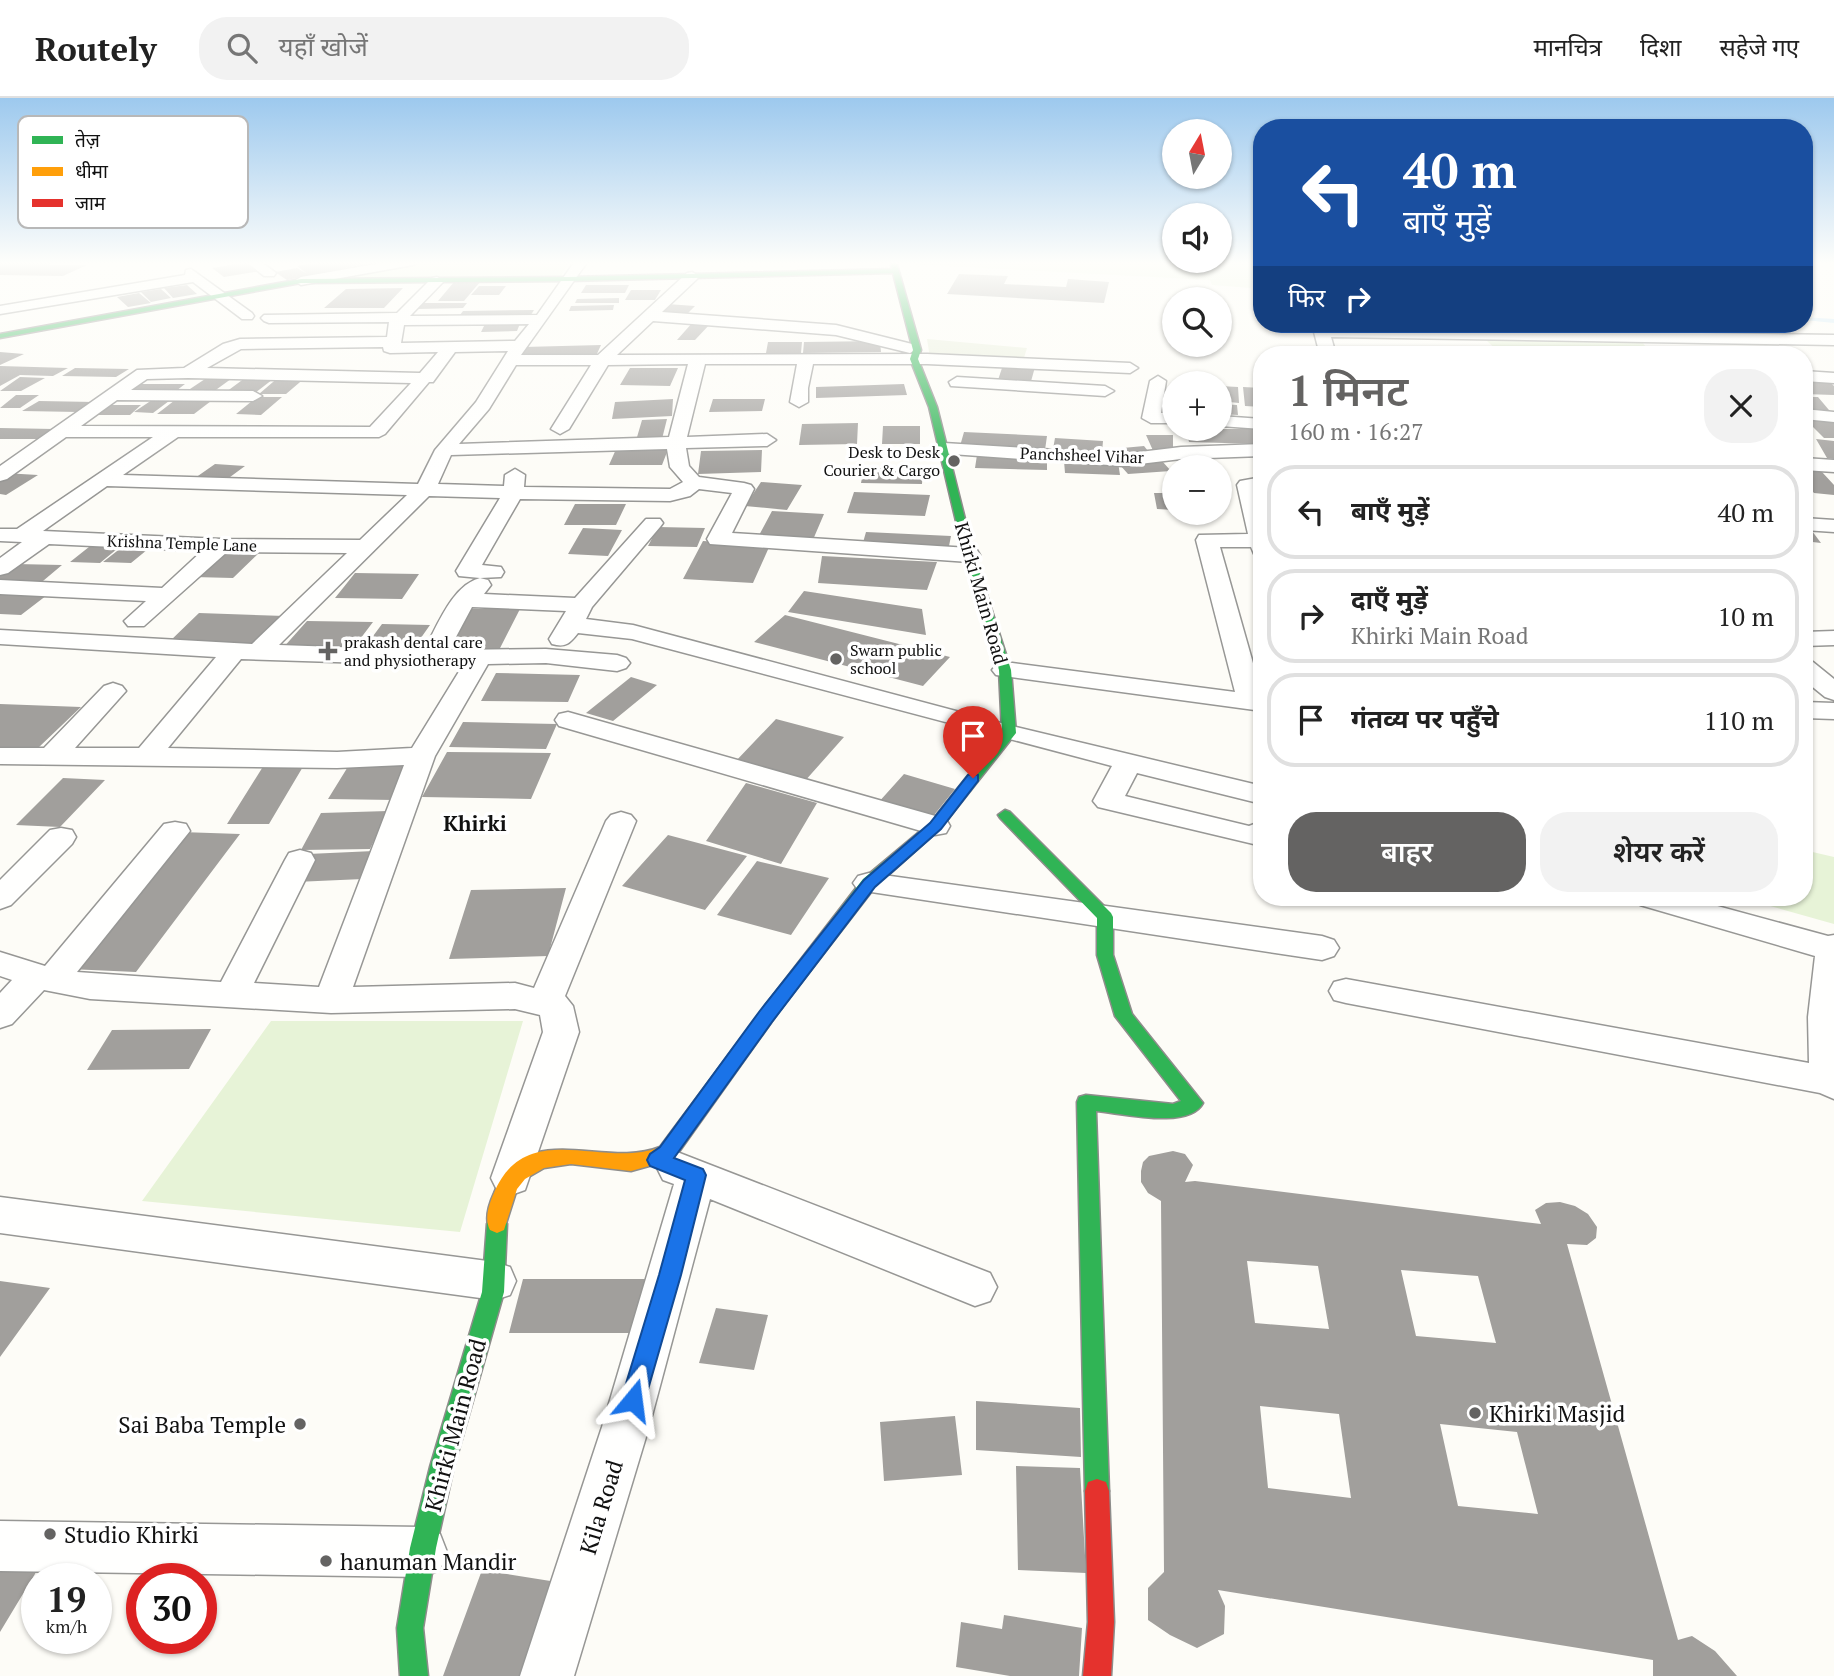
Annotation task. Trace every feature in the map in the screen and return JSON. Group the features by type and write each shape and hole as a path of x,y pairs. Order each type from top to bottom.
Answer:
{"street":[{"path":"396,335 390,348 451,347 603,359 806,359 915,354 1129,368"},
{"path":"147,756 247,650 426,488 444,450 483,405 529,335"},
{"path":"560,429 603,359 631,335"},
{"path":"851,335 915,354"},
{"name":"Khirki Main Road","path":"910,335 944,449 969,555 1005,670 1009,733"},
{"path":"1680,335 1834,340"},
{"path":"188,373 229,347 240,344 394,342"},
{"path":"1790,344 1795,346"},
{"path":"61,431 369,434 379,430 451,347"},
{"path":"1813,353 1823,357"},
{"path":"698,359 676,445 680,467 693,482 744,489 718,539 969,555"},
{"path":"799,402 799,388 806,359"},
{"path":"0,475 143,374 427,377"},
{"path":"1813,377 1834,378"},
{"path":"924,381 1105,391"},
{"path":"1158,381 1151,418 1162,418"},
{"path":"113,395 272,396"},
{"path":"381,399 401,402"},
{"path":"1813,415 1834,416"},
{"path":"1232,422 1253,423"},
{"path":"11,536 173,432"},
{"path":"444,450 517,450 767,440"},
{"path":"1179,441 1181,453"},
{"name":"Panchsheel Vihar","path":"944,449 1123,460 1181,453 1253,450"},
{"path":"432,658 464,600 493,572 467,571 513,493 517,450"},
{"path":"1813,465 1834,466"},
{"path":"100,480 426,488 513,493 670,495 690,488 693,482"},
{"path":"1253,484 1247,485 1253,510"},
{"path":"547,656 653,523"},
{"path":"1813,525 1834,526"},
{"name":"Krishna Temple Lane","path":"11,536 221,545 363,547"},
{"path":"0,569 44,537"},
{"path":"1253,543 1207,540 1253,692"},
{"path":"136,621 221,545"},
{"path":"0,587 168,595"},
{"path":"464,600 577,615 1009,733 1253,792"},
{"path":"0,637 432,658 547,656 617,663"},
{"path":"1813,639 1834,638"},
{"path":"331,1000 421,756 480,657"},
{"path":"1005,670 1253,702"},
{"path":"1813,674 1834,692"},
{"path":"51,757 113,691"},
{"path":"1813,710 1834,711"},
{"path":"568,720 935,826"},
{"path":"676,1168 667,1153 766,1017 869,883 935,826 1009,733"},
{"path":"0,756 337,760 421,756"},
{"path":"1128,762 1108,801 1253,837"},
{"path":"1005,815 1105,917 1105,955 1124,1016 1194,1103 1175,1112 1086,1102 1101,1622 1097,1676"},
{"path":"0,964 44,978 90,987 331,1000 515,996 545,1003 621,821"},
{"path":"0,1015 44,978 67,965 176,831"},
{"path":"0,898 61,836"},
{"path":"232,993 300,860"},
{"path":"869,883 1322,948"},
{"path":"1346,991 1832,1083 1824,1051 1833,947 1681,906"},
{"name":"Khirki Main Road","path":"414,1676 410,1628 422,1552 432,1505 495,1281 498,1210 503,1188 511,1178 561,1032 556,1006 545,1003"},
{"path":"511,1178 539,1160 563,1155 676,1168 975,1287"},
{"name":"Kila Road","path":"547,1676 596,1526 666,1288 676,1168"},
{"path":"0,1215 495,1281"},
{"path":"0,1546 422,1552"}],"green space":[{"path":"927,339 1027,348 1023,361 930,358"},
{"path":"1487,341 1643,343 1645,346 1492,346"},
{"path":"1813,852 1834,857 1834,924 1770,906 1813,906"},
{"path":"271,1021 523,1021 460,1232 142,1201"}],"building":[{"path":"682,335 700,335 695,340 677,340"},
{"path":"880,341 881,352 803,353 804,342"},
{"path":"768,342 802,342 801,353 766,353"},
{"path":"601,345 596,356 517,358 523,347"},
{"path":"0,352 24,354 0,365"},
{"path":"1003,365 1035,367 1030,385 997,383"},
{"path":"0,366 68,368 53,376 20,375 0,386"},
{"path":"75,368 129,369 116,377 62,376"},
{"path":"630,368 678,368 670,386 620,385"},
{"path":"211,375 235,376 213,392 187,391"},
{"path":"249,375 277,376 255,393 226,392"},
{"path":"280,376 306,377 286,394 259,394"},
{"path":"20,377 45,378 21,391 0,391"},
{"path":"1813,380 1829,381 1834,386 1834,395 1813,394"},
{"path":"134,384 185,384 172,394 121,393"},
{"path":"904,384 907,395 816,398 816,387"},
{"path":"1232,387 1238,387 1239,403 1232,402"},
{"path":"1243,387 1253,388 1253,406 1245,406"},
{"path":"16,395 39,395 20,408 0,408"},
{"path":"179,397 215,398 194,414 157,414"},
{"path":"257,397 282,397 261,415 236,414"},
{"path":"1813,397 1818,397 1834,416 1813,415"},
{"path":"155,398 173,398 153,413 134,412"},
{"path":"673,399 672,416 612,419 615,402"},
{"path":"713,399 765,399 762,411 709,412"},
{"path":"39,401 95,402 79,412 22,411"},
{"path":"106,405 141,405 130,415 94,415"},
{"path":"1232,405 1237,405 1238,415 1232,415"},
{"path":"667,419 661,443 635,444 642,420"},
{"path":"1813,419 1834,420 1834,438 1824,438 1813,427"},
{"path":"858,423 857,444 799,445 802,424"},
{"path":"883,426 920,426 920,444 882,444"},
{"path":"0,428 54,429 39,439 0,439"},
{"path":"1232,429 1253,429 1253,444 1189,441 1232,441"},
{"path":"964,432 1047,436 1045,450 960,446"},
{"path":"1146,435 1162,435 1162,441 1173,441 1173,451 1155,455"},
{"path":"1055,438 1103,441 1102,452 1053,449"},
{"path":"1816,439 1834,441 1834,459 1827,458"},
{"path":"1144,446 1152,456 1119,458 1112,449"},
{"path":"617,447 669,447 662,465 609,465"},
{"path":"762,450 761,472 698,474 701,451"},
{"path":"977,455 1047,457 1047,470 975,468"},
{"path":"1064,461 1118,462 1120,475 1065,473"},
{"path":"1162,461 1162,472 1128,474 1120,465"},
{"path":"215,464 245,466 226,480 195,478"},
{"path":"864,468 923,469 922,484 861,483"},
{"path":"1813,471 1822,472 1834,485 1834,495 1814,493"},
{"path":"4,473 38,475 6,495 0,494 0,476"},
{"path":"761,482 802,485 787,510 745,506"},
{"path":"854,492 930,495 925,516 847,513"},
{"path":"1154,493 1162,493 1162,509 1157,509"},
{"path":"575,504 626,504 616,525 564,525"},
{"path":"772,511 824,514 812,542 757,539"},
{"path":"658,527 705,528 697,547 648,546"},
{"path":"583,528 622,530 608,556 568,554"},
{"path":"866,532 951,536 948,551 862,546"},
{"path":"1813,532 1821,543 1813,542"},
{"path":"703,541 770,545 753,583 683,579"},
{"path":"94,543 123,544 100,563 70,562"},
{"path":"126,544 153,545 131,563 103,562"},
{"path":"225,548 263,549 233,578 194,577"},
{"path":"822,556 937,562 927,590 818,583"},
{"path":"16,564 62,565 37,586 0,585 0,576"},
{"path":"355,573 419,574 402,599 335,598"},
{"path":"0,590 51,592 21,615 0,614"},
{"path":"804,591 922,609 926,635 788,612"},
{"path":"471,609 520,609 497,654 445,653"},
{"path":"199,613 285,616 256,646 168,643"},
{"path":"785,615 950,657 923,686 754,642"},
{"path":"307,621 373,622 351,651 282,649"},
{"path":"382,624 430,625 411,652 362,651"},
{"path":"496,673 580,675 568,702 481,701"},
{"path":"631,677 657,685 613,721 586,713"},
{"path":"0,704 81,707 38,748 0,747"},
{"path":"776,719 844,737 804,782 734,763"},
{"path":"463,722 557,724 546,749 449,747"},
{"path":"447,752 551,753 531,799 422,797"},
{"path":"264,765 304,765 269,824 227,824"},
{"path":"349,765 412,766 394,800 328,799"},
{"path":"904,774 955,789 930,820 877,804"},
{"path":"63,778 105,780 60,827 16,825"},
{"path":"746,783 817,803 781,864 706,841"},
{"path":"388,811 370,849 301,850 321,813"},
{"path":"181,832 240,834 136,972 69,969"},
{"path":"668,835 747,856 705,910 622,886"},
{"path":"374,851 363,879 295,882 308,854"},
{"path":"757,861 829,878 791,935 717,915"},
{"path":"566,888 548,956 449,959 471,890"},
{"path":"211,1029 189,1069 87,1070 112,1030"},
{"name":"Khirki Masjid","path":"1173,1151 1185,1154 1193,1165 1185,1182 1195,1181 1541,1224 1535,1210 1546,1203 1560,1202 1575,1206 1588,1214 1597,1227 1596,1238 1587,1245 1567,1244 1678,1640 1692,1636 1715,1651 1737,1676 1653,1676 1653,1660 1218,1590 1225,1606 1224,1634 1197,1648 1170,1635 1148,1620 1148,1588 1164,1572 1161,1201 1148,1193 1141,1182 1143,1162 1149,1156","holes":["1247,1261 1318,1266 1329,1329 1255,1323","1401,1270 1478,1276 1496,1343 1416,1336","1260,1406 1339,1414 1351,1498 1268,1488","1440,1424 1517,1432 1538,1514 1458,1506"]},
{"path":"523,1279 652,1279 642,1333 509,1333"},
{"path":"0,1281 50,1288 0,1357"},
{"path":"716,1308 768,1315 754,1370 699,1363"},
{"path":"976,1401 1080,1408 1081,1457 976,1450"},
{"path":"955,1416 962,1475 884,1481 880,1422"},
{"path":"1016,1466 1080,1468 1086,1573 1018,1570"},
{"path":"0,1564 21,1567 21,1597 0,1632"},
{"path":"482,1570 563,1583 532,1676 443,1676"},
{"path":"1004,1615 1082,1628 1079,1676 1010,1676 956,1667 961,1622 1002,1629"}],"traffic: fast":[{"path":"0,336 7,335"},
{"path":"774,1006 869,883 935,826 1009,733 1005,670 969,555 933,407 914,359 917,350 913,335"},
{"path":"1005,815 1105,917 1105,955 1124,1016 1194,1103 1175,1112 1086,1102 1097,1491"},
{"path":"414,1676 410,1628 423,1548 442,1467 493,1292 497,1224"}],"traffic: slow":[{"path":"497,1224 503,1194 510,1183 518,1173 540,1160 571,1156 631,1163 667,1153 774,1006"}],"traffic: jam":[{"path":"1097,1491 1101,1622 1097,1676"}],"place":[{"name":"Desk to Desk Courier & Cargo","path":"954,461"},
{"name":"prakash dental care and physiotherapy","path":"328,651"},
{"name":"Swarn public school","path":"836,659"},
{"name":"Khirki Masjid","path":"1475,1413"},
{"name":"Sai Baba Temple","path":"300,1424"},
{"name":"Studio Khirki","path":"50,1534"},
{"name":"hanuman Mandir","path":"326,1561"}],"district":[{"name":"Khirki","path":"475,823"}],"route":[{"path":"633,1400 696,1175 657,1160 667,1153 766,1017 869,883 935,826 973,778"}]}
